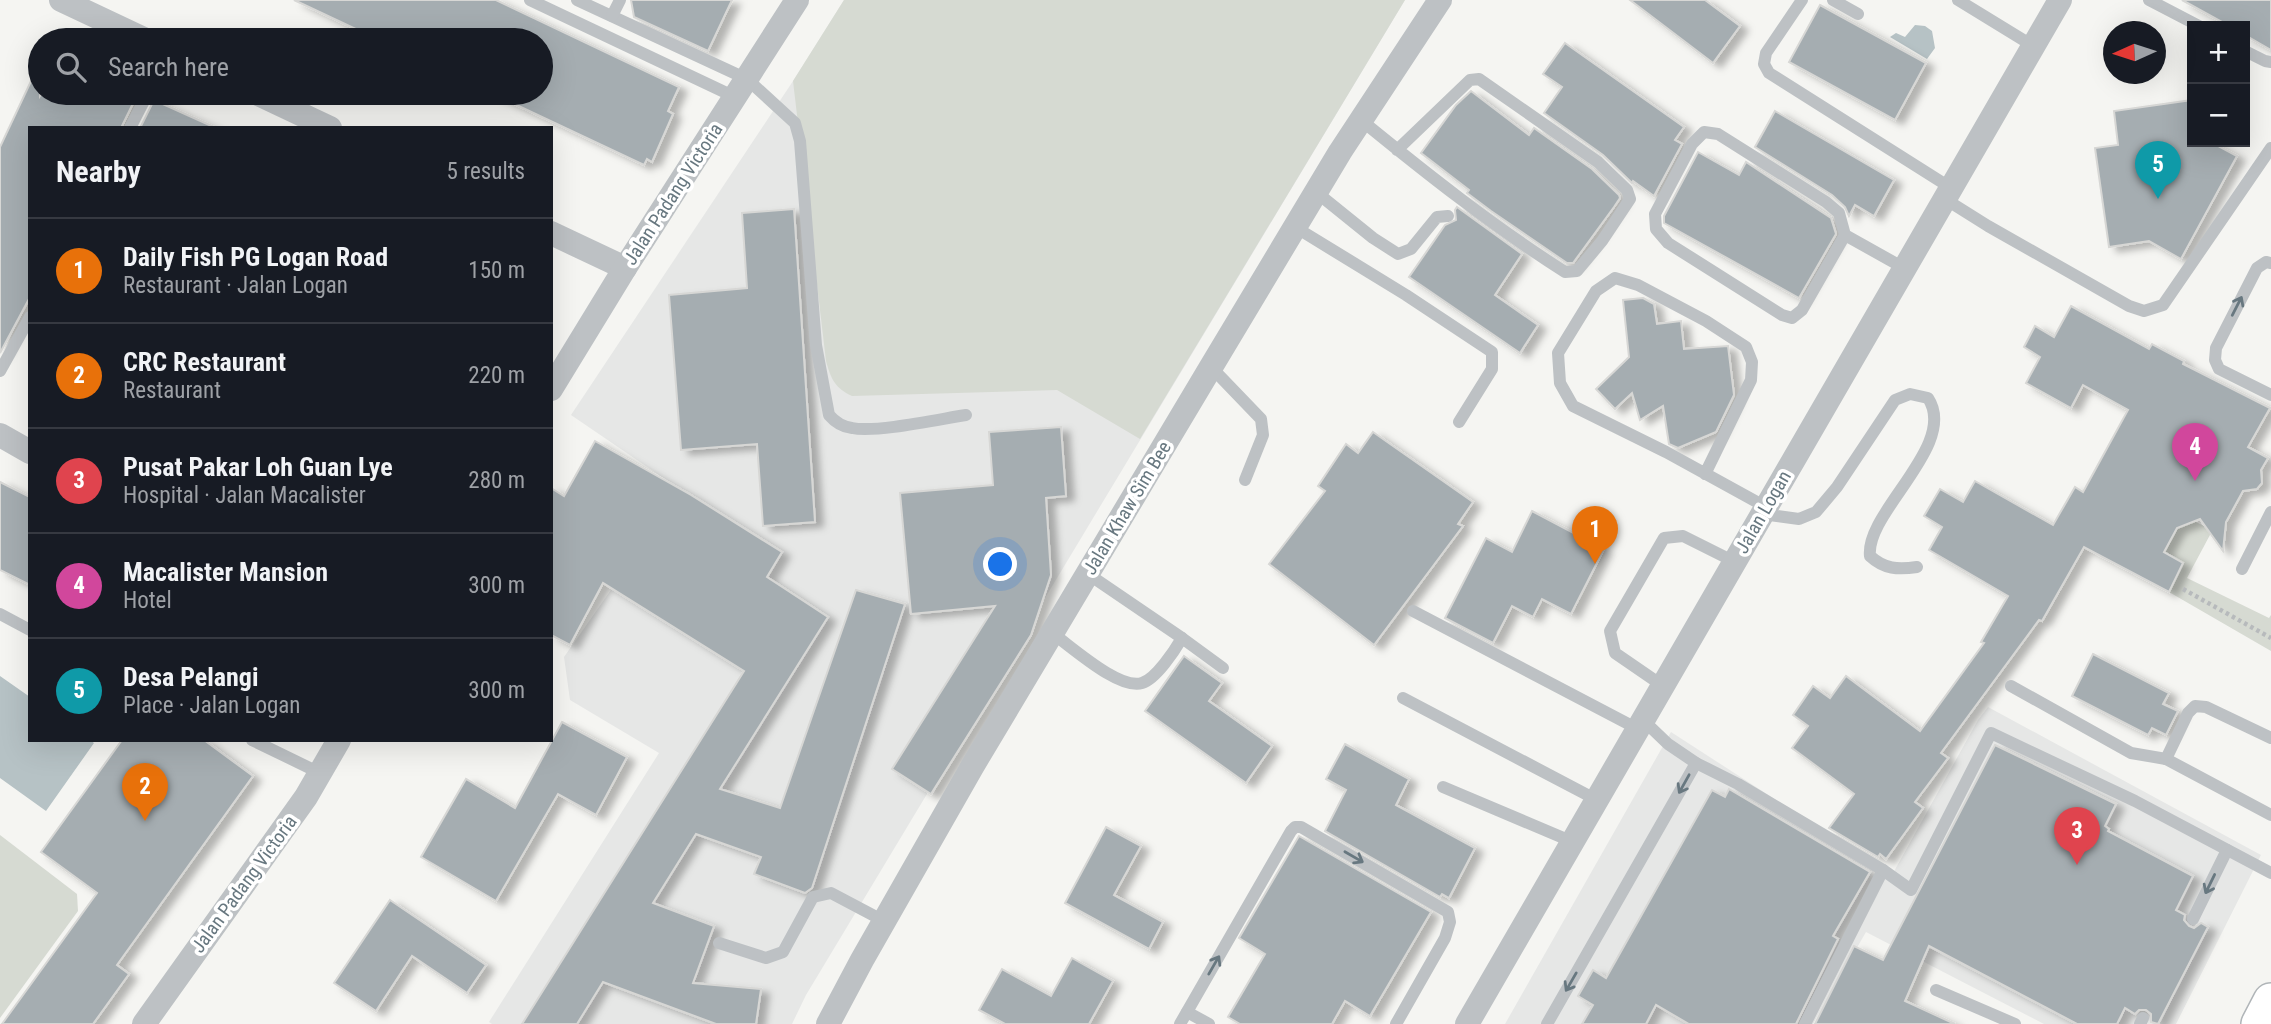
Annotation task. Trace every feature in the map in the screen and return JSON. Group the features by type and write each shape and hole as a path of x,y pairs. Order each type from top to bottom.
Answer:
{"main road":[{"path":"2259,1024 2271,1001"}],"street":[{"path":"61,0 120,28"},
{"name":"Jalan Padang Victoria","path":"553,386 797,0"},
{"name":"Jalan Khaw Sim Bee","path":"828,1024 884,921 1052,633 1316,192 1440,0"},
{"name":"Jalan Logan","path":"1467,1024 2060,0"},
{"path":"281,105 326,126"},
{"path":"553,234 625,268"},
{"path":"0,435 28,451"},
{"name":"Jalan Padang Victoria","path":"144,1024 306,797 338,742"}],"lane":[{"path":"530,0 741,88"},
{"path":"578,0 741,88 795,123 800,141 816,345 829,415 835,422 853,429 967,415"},
{"path":"612,16 620,0"},
{"path":"1802,0 1766,53 1764,64 1769,73 1948,193 1988,226 2129,306 2144,311 2162,305 2271,148"},
{"path":"1833,0 1858,14"},
{"path":"1958,0 1977,4 2034,46"},
{"path":"2149,0 2189,21"},
{"path":"2250,54 2271,62"},
{"path":"1361,120 1397,149 1447,189 1565,271 1577,271 1602,241 1630,199 1627,190 1598,162 1479,79 1471,80 1397,149"},
{"path":"131,126 142,105"},
{"path":"1845,235 1802,310 1792,318 1782,315 1668,243 1656,229 1655,214 1692,144 1704,132 1718,134 1826,202 1839,214 1845,235 1905,268"},
{"path":"1316,192 1373,238 1398,254 1411,249 1437,217 1448,216"},
{"path":"1295,227 1396,288 1492,352 1492,369 1459,422"},
{"path":"2271,263 2266,262 2257,268 2216,348 2215,360 2219,369 2271,395"},
{"path":"1705,474 1751,380 1752,362 1746,347 1706,321 1638,285 1615,278 1596,291 1558,353 1560,383 1573,406 1666,452 1764,511 1799,519 1816,512 1837,487 1895,400 1910,394 1928,398 1935,408 1935,429 1869,547 1870,556 1879,564 1898,570 1917,567"},
{"path":"0,371 28,321"},
{"path":"1211,367 1261,419 1263,435 1245,480"},
{"path":"2242,569 2271,512"},
{"path":"1663,686 1615,653 1610,631 1636,584 1664,538 1683,536 1735,562"},
{"path":"1088,573 1223,668"},
{"path":"1413,611 1640,725 1696,764 1738,784 1912,890 1991,733 2135,801 2271,873"},
{"path":"0,614 28,629"},
{"path":"1052,633 1120,681 1134,684 1145,683 1171,656 1182,638"},
{"path":"2011,687 2131,753 2166,759 2271,815"},
{"path":"1403,698 1597,800"},
{"path":"2166,759 2188,712 2194,706 2206,707 2271,738"},
{"path":"256,742 320,773"},
{"path":"1547,1024 1696,764"},
{"path":"1443,787 1573,842"},
{"path":"1180,1024 1295,827 1301,827 1448,912 1448,931 1396,1024"},
{"path":"2193,919 2227,850"},
{"path":"1805,1024 1883,870"},
{"path":"719,943 766,958 783,952 813,897 831,893 884,921"},
{"path":"1936,990 2015,1024"},
{"path":"1187,1012 1209,1024"}],"path":[{"path":"2183,589 2271,638"}],"shaded area":[{"path":"844,0 1405,0 806,995 792,1024 492,1024 489,1022 659,753 570,700 564,657 681,490 571,415"},
{"path":"844,0 1405,0 1140,439 1057,390 852,396 834,382 826,361 793,81"},
{"path":"1915,25 1925,26 1932,31 1935,48 1927,59 1890,37 1896,33 1905,37"},
{"path":"2194,521 2208,528 2211,533 2187,578 2269,618 2271,615 2271,651 2169,592 2182,563 2165,552 2181,522 2188,524"},
{"path":"0,676 28,696 28,742 94,743 46,811 0,778"},
{"path":"1988,707 2261,855 2176,1024 2044,1024 1866,932 1813,1024 1505,1024 1671,732 1892,875 1978,720"},
{"path":"0,835 77,894 78,911 0,1018"}],"building":[{"path":"294,0 496,0 679,87 668,111 673,114 652,162 647,159 644,165 516,105 553,105 553,28 354,28"},
{"path":"631,0 732,0 708,51 634,17"},
{"path":"1630,0 1705,0 1740,26 1713,63"},
{"path":"2182,0 2271,0 2271,50 2250,38 2250,21 2220,21"},
{"path":"1820,5 1926,63 1895,120 1789,62"},
{"path":"1565,43 1684,127 1675,140 1682,144 1654,196 1633,181 1632,183 1603,155 1544,113 1562,87 1543,74"},
{"path":"28,88 28,105 132,105 122,126 28,126 28,301 0,353 0,147"},
{"path":"1471,91 1529,135 1534,128 1592,169 1619,195 1614,207 1573,263 1567,263 1491,211 1467,193 1469,190 1421,153 1456,105"},
{"path":"2187,101 2187,147 2220,147 2237,156 2181,259 2149,241 2109,247 2095,148 2118,145 2114,111"},
{"path":"152,105 165,105 212,126 141,126"},
{"path":"1775,111 1894,180 1874,216 1855,205 1849,216 1845,207 1832,195 1755,147"},
{"path":"1698,152 1739,175 1746,162 1831,218 1836,234 1799,298 1664,223 1664,216"},
{"path":"1457,207 1522,254 1495,295 1538,325 1520,353 1409,277 1445,225 1456,220"},
{"path":"794,209 815,522 763,526 757,444 681,450 669,295 747,288 742,213"},
{"path":"1643,298 1654,304 1657,324 1681,321 1684,349 1728,346 1734,395 1716,432 1678,448 1669,444 1663,406 1640,420 1632,393 1615,409 1596,389 1629,357 1623,300"},
{"path":"2071,306 2149,349 2152,344 2184,361 2183,364 2270,408 2248,447 2268,458 2261,470 2262,483 2257,489 2243,491 2226,522 2223,551 2200,519 2177,528 2164,552 2183,563 2169,592 2084,547 2042,621 2039,620 1941,753 1948,758 1915,802 1923,808 1886,859 1880,854 1878,857 1829,828 1854,794 1792,748 1808,726 1793,715 1813,686 1830,698 1846,676 1920,731 1984,643 1981,642 2008,596 1929,550 1942,527 1924,516 1940,489 1963,502 1975,481 2053,525 2075,487 2083,492 2128,410 2083,385 2071,408 2026,383 2040,357 2024,347 2035,326 2054,337"},
{"path":"1061,427 1066,496 1046,498 1051,575 1031,635 931,794 892,769 995,606 911,614 900,493 993,485 989,432"},
{"path":"1373,432 1473,502 1458,524 1463,526 1374,645 1269,564 1325,491 1318,486 1346,444 1358,453"},
{"path":"595,441 691,495 782,552 767,577 828,617 720,789 780,808 856,590 905,604 812,888 805,893 754,874 761,857 696,834 653,903 714,926 693,983 761,989 756,1024 716,1024 603,982 577,1024 522,1024 744,671 603,583 570,645 553,636 553,489 564,496"},
{"path":"0,482 28,496 28,584 0,570"},
{"path":"1532,511 1604,549 1571,614 1542,599 1533,617 1512,606 1493,643 1445,618 1486,538 1512,552"},
{"path":"2093,654 2169,693 2163,704 2178,711 2166,735 2152,728 2148,735 2072,696"},
{"path":"1184,656 1222,683 1209,701 1272,746 1246,783 1145,711"},
{"path":"562,722 627,757 596,815 558,794 496,901 421,857 466,779 515,808"},
{"path":"121,742 207,742 253,776 117,965 129,974 93,1024 2,1024 97,893 41,852"},
{"path":"1345,744 1409,779 1396,805 1475,848 1449,898 1442,894 1440,897 1325,831 1346,790 1326,779"},
{"path":"1995,745 2116,804 2105,826 2108,831 2193,876 2176,910 2185,915 2184,920 2189,926 2194,928 2201,923 2208,927 2158,1024 2151,1022 2151,1014 2146,1010 2139,1010 2135,1014 2125,1008 2117,1024 2077,1024 1929,946 1905,1001 1955,1024 1815,1024 1854,946 1883,960"},
{"path":"1729,789 1870,872 1833,936 1838,939 1796,1024 1689,1024 1656,1005 1646,1024 1582,1024 1593,1005 1578,996 1593,970 1606,978 1712,790 1725,797"},
{"path":"1106,827 1141,846 1114,895 1163,922 1149,949 1065,903"},
{"path":"1299,836 1431,912 1370,1016 1345,1001 1332,1024 1240,1024 1228,1017 1265,954 1239,938"},
{"path":"390,900 486,965 467,993 412,956 376,1011 334,983"},
{"path":"1072,958 1113,981 1089,1024 1005,1024 979,1010 1002,969 1051,996"}],"place":[{"name":"Desa Pelangi","path":"2158,199"},
{"name":"Macalister Mansion","path":"2195,481"},
{"name":"Daily Fish PG Logan Road","path":"1595,564"},
{"name":"CRC Restaurant","path":"145,821"},
{"name":"Pusat Pakar Loh Guan Lye","path":"2077,865"}]}
